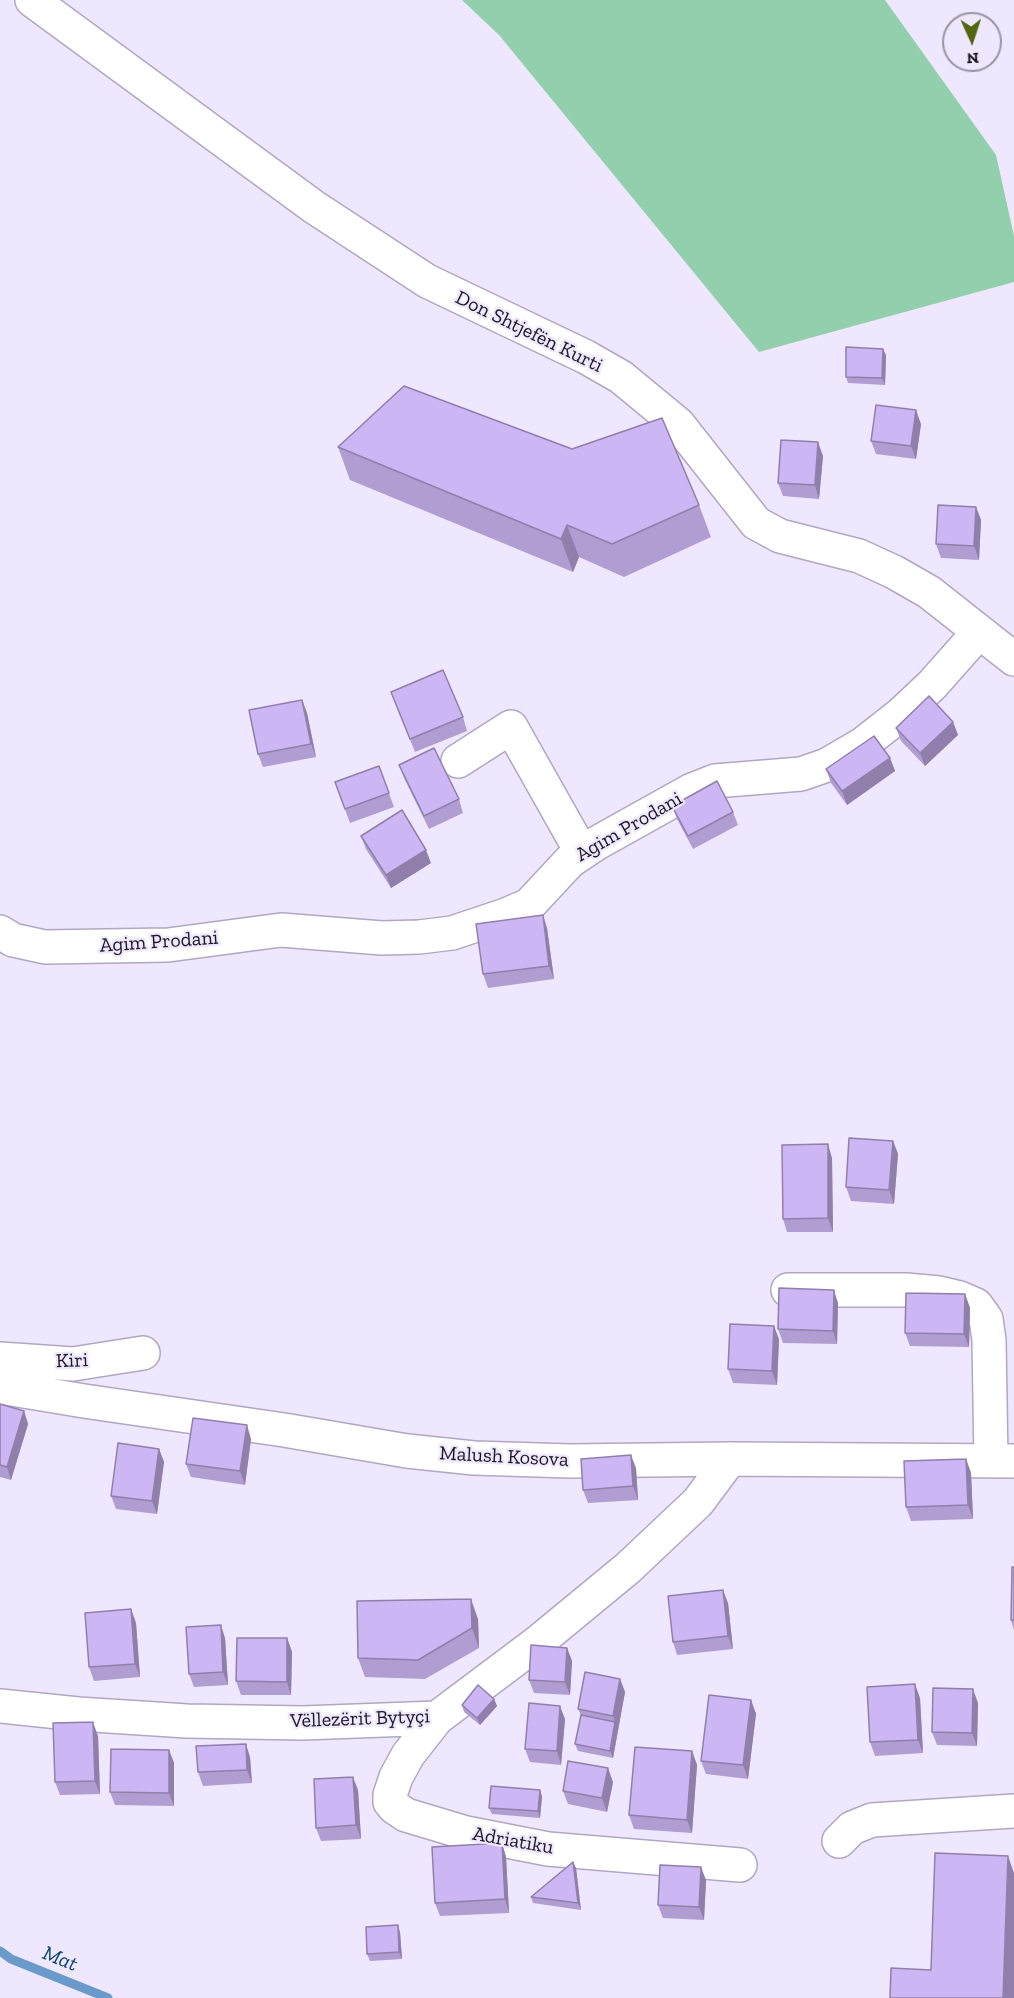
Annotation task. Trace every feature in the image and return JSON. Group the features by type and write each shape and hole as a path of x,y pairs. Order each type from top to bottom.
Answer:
{"street":[{"name":"Don Shtjefën Kurti","path":"32,0 314,207 418,276 479,308 586,357 621,377 678,424 756,523 780,536 859,555 894,572 929,592 1014,659"},
{"name":"Agim Prodani","path":"0,932 13,940 45,947 168,945 281,930 382,938 452,933 529,905 570,861 692,790 715,781 801,774 827,765 863,744 900,716 932,685 979,632"},
{"path":"458,761 511,727 582,853"},
{"path":"787,1290 906,1290 939,1293 976,1305 986,1319 1003,1461"},
{"name":"Kiri","path":"1,1376 143,1353"},
{"name":"Malush Kosova","path":"1,1376 84,1401 273,1428 407,1451 474,1458 570,1461 730,1459 1003,1461"},
{"name":"Vëllezërit Bytyçi","path":"0,1706 187,1721 303,1723 437,1718 537,1643 628,1568 698,1502 730,1459"},
{"name":"Adriatiku","path":"437,1718 408,1755 396,1777 390,1795 390,1802 406,1815 466,1833 548,1849 740,1865"},
{"path":"839,1841 852,1828 872,1820 1014,1811"}],"green space":[{"path":"462,0 885,0 996,155 1014,236 1014,282 759,352 499,35"}],"building":[{"path":"846,347 883,349 882,378 846,377"},
{"path":"404,386 572,449 662,418 699,505 612,544 567,525 561,539 338,447"},
{"path":"876,405 916,410 911,446 871,441"},
{"path":"781,440 818,442 815,485 778,483"},
{"path":"938,505 976,507 974,546 936,544"},
{"path":"443,670 463,717 410,739 391,692"},
{"path":"929,696 953,722 920,753 896,728"},
{"path":"302,700 311,744 258,754 249,710"},
{"path":"874,736 890,758 842,791 826,769"},
{"path":"434,748 459,799 424,816 399,765"},
{"path":"379,766 389,793 345,809 335,782"},
{"path":"717,781 733,812 688,836 672,806"},
{"path":"402,810 426,850 386,875 361,836"},
{"path":"543,915 549,966 483,974 476,924"},
{"path":"849,1138 893,1141 889,1190 846,1187"},
{"path":"828,1144 828,1218 783,1219 782,1145"},
{"path":"779,1288 834,1290 833,1331 778,1329"},
{"path":"906,1293 965,1294 964,1334 905,1333"},
{"path":"730,1324 774,1326 772,1371 728,1369"},
{"path":"0,1404 24,1411 7,1467 0,1465"},
{"path":"193,1418 247,1425 240,1471 186,1464"},
{"path":"118,1443 159,1449 152,1501 111,1496"},
{"path":"631,1455 633,1486 583,1490 581,1459"},
{"path":"966,1459 968,1505 906,1507 904,1461"},
{"path":"1012,1567 1014,1567 1014,1620 1011,1620"},
{"path":"723,1590 728,1636 673,1642 668,1596"},
{"path":"471,1599 472,1628 418,1660 358,1658 357,1601"},
{"path":"131,1609 135,1664 89,1667 85,1613"},
{"path":"221,1625 223,1672 189,1674 186,1627"},
{"path":"237,1638 287,1638 287,1682 236,1681"},
{"path":"531,1645 567,1648 565,1682 529,1680"},
{"path":"585,1672 620,1679 613,1716 578,1709"},
{"path":"915,1684 918,1740 870,1742 867,1687"},
{"path":"478,1685 494,1699 477,1718 462,1705"},
{"path":"933,1688 973,1689 972,1733 932,1732"},
{"path":"709,1695 751,1700 743,1765 701,1761"},
{"path":"529,1703 560,1706 557,1751 525,1749"},
{"path":"581,1715 615,1722 610,1751 575,1744"},
{"path":"93,1722 95,1781 55,1782 53,1723"},
{"path":"246,1744 247,1770 198,1772 196,1746"},
{"path":"635,1747 692,1751 687,1820 629,1815"},
{"path":"111,1749 169,1750 169,1793 110,1792"},
{"path":"568,1761 608,1768 602,1798 563,1791"},
{"path":"353,1777 356,1825 316,1828 314,1779"},
{"path":"491,1786 540,1790 538,1811 489,1808"},
{"path":"502,1843 505,1899 435,1903 432,1847"},
{"path":"935,1853 1008,1856 1003,1998 890,1998 891,1968 931,1970"},
{"path":"573,1862 578,1903 531,1897"},
{"path":"660,1865 701,1867 699,1907 658,1905"},
{"path":"398,1925 399,1952 367,1954 366,1927"}],"waterway":[{"name":"Mat","path":"0,1951 11,1959 108,1998"}]}
